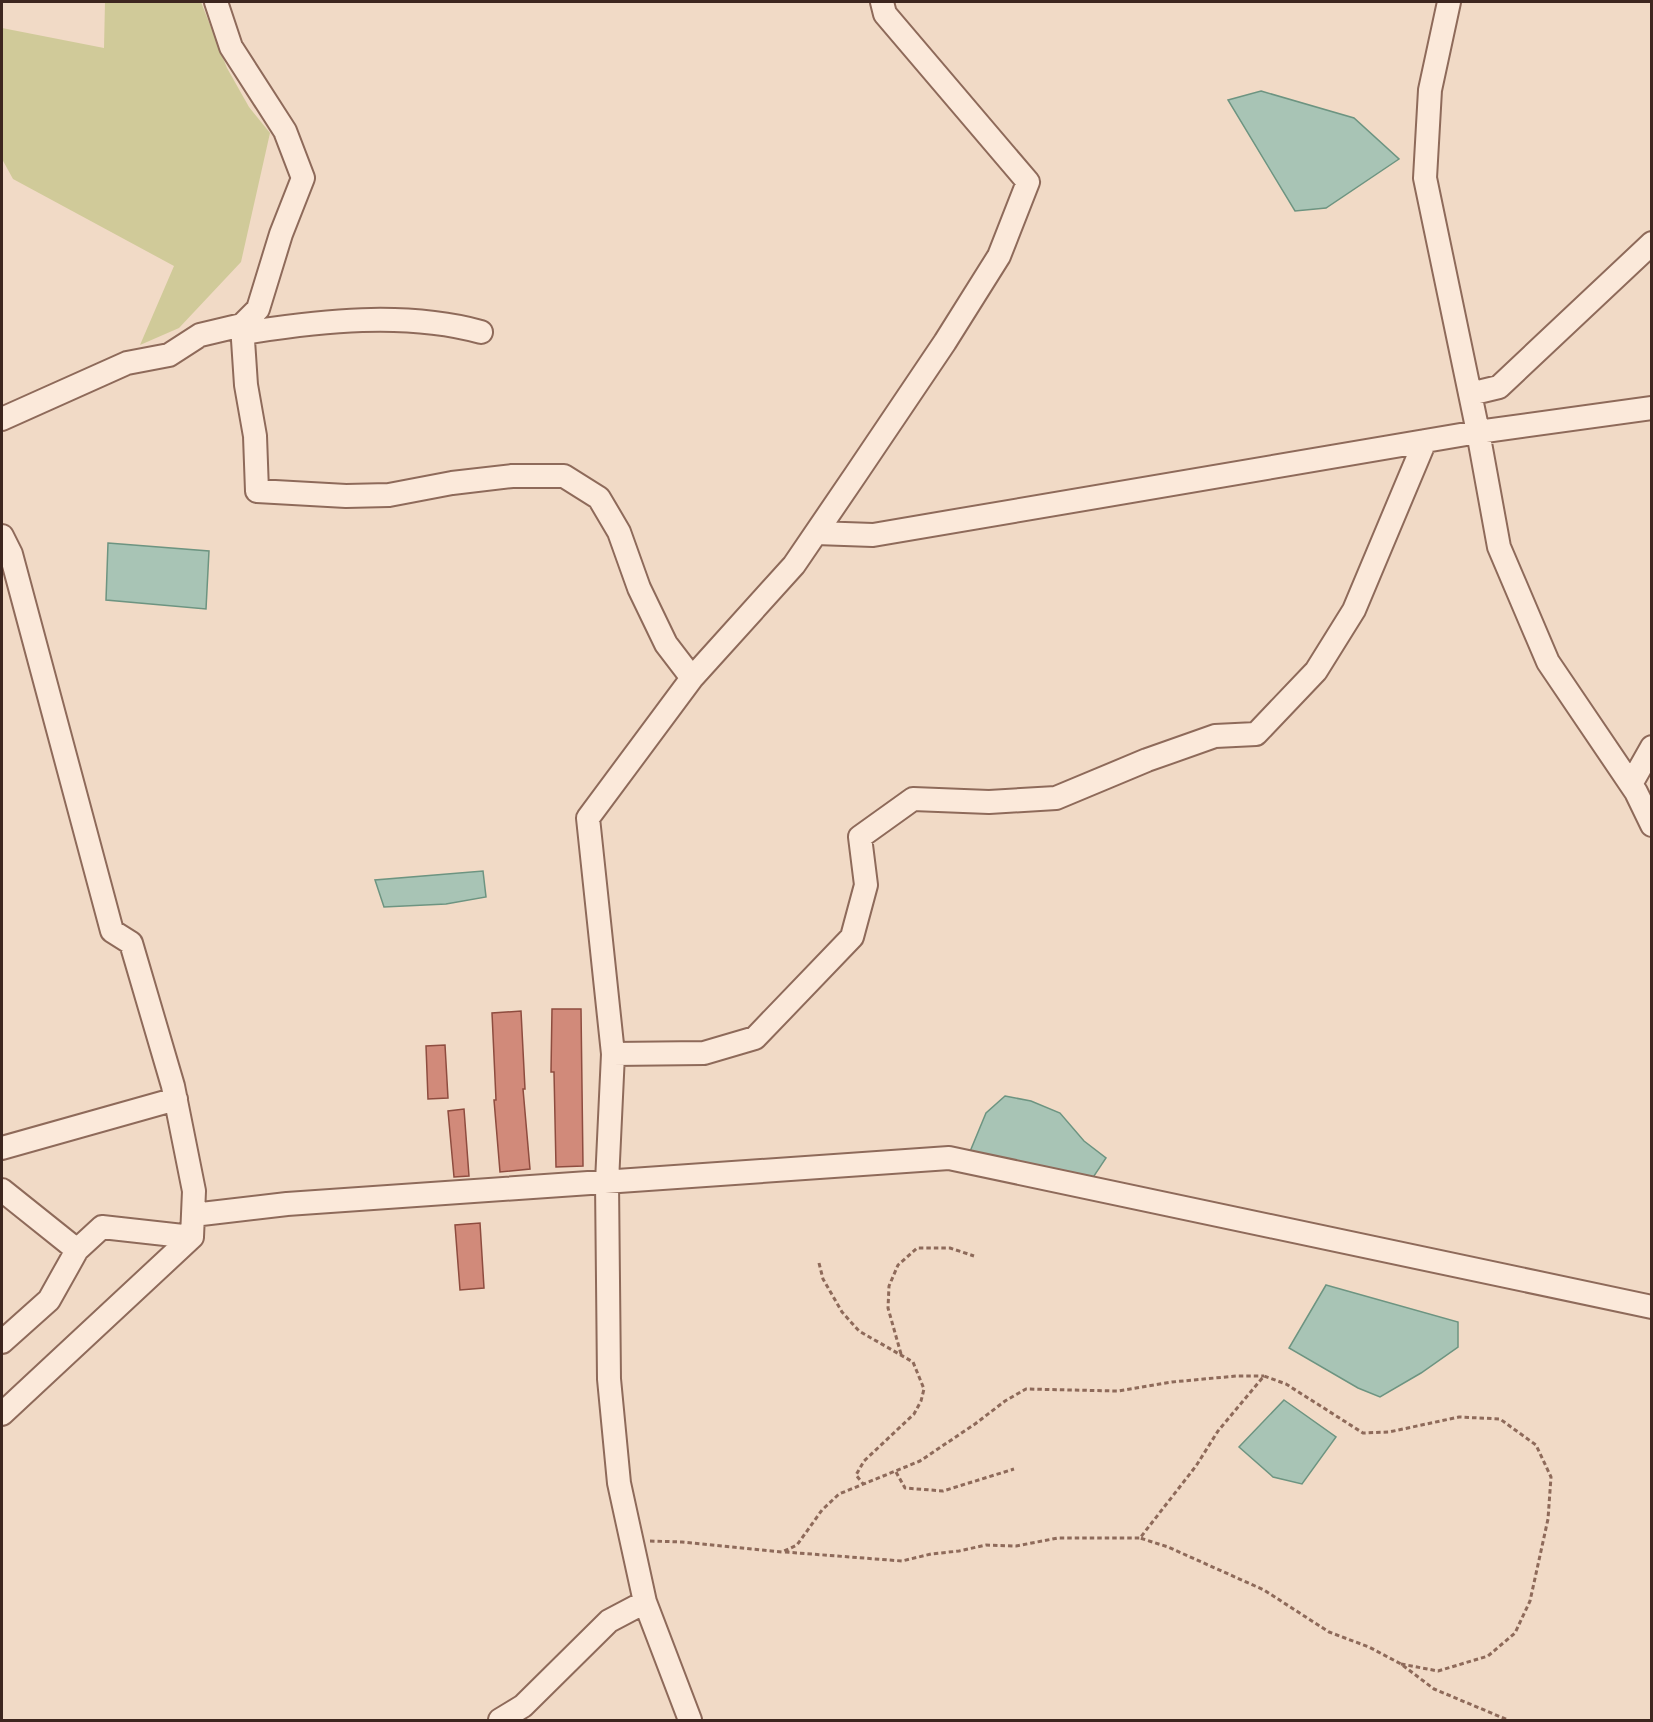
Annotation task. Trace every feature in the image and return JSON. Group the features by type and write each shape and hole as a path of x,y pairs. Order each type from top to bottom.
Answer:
{"street":[{"path":"216,2 231,46 285,131 303,178 281,234 258,309 242,329 246,385 255,436 257,491 346,496 389,495 452,483 512,477 564,476 599,498 619,532 639,588 666,644 692,678"},
{"path":"690,1720 645,1602 619,1483 609,1379 607,1182 613,1053 588,818 692,678 794,565 945,342 999,255 1028,182 885,14 882,2"},
{"path":"1449,2 1430,90 1425,178 1478,432 1498,547 1548,662 1631,784 1652,825"},
{"path":"1470,394 1499,387 1652,243"},
{"path":"2,419 127,363 169,355 200,335 305,323 374,321 451,324 481,332"},
{"path":"816,533 873,535 1478,432 1652,408"},
{"path":"613,1053 704,1053 755,1038 852,938 866,885 860,837 913,799 989,802 1056,798 1147,760 1215,736 1256,734 1316,671 1354,610 1425,441"},
{"path":"2,536 11,554 112,931 131,943 176,1100 194,1191 193,1226 2,1414"},
{"path":"1631,784 1652,747"},
{"path":"2,1148 176,1100"},
{"path":"2,1342 49,1300 78,1250 102,1227 193,1226 287,1204 949,1158 1652,1307"},
{"path":"2,1190 78,1250"},
{"path":"500,1720 523,1706 609,1621 645,1602"}],"path":[{"path":"901,1354 888,1308 889,1286 898,1265 917,1248 950,1248 975,1256"},
{"path":"819,1263 823,1279 842,1312 860,1331 885,1348 913,1362 924,1389 914,1414 864,1461 856,1475 864,1485"},
{"path":"782,1552 797,1545 822,1510 839,1494 920,1461 1005,1401 1026,1389 1118,1391 1172,1382 1236,1376 1264,1376 1286,1384 1363,1433 1412,1428 1459,1417 1500,1419 1536,1444 1551,1477 1548,1519 1530,1601 1515,1633 1488,1656 1438,1671 1401,1664"},
{"path":"1140,1538 1196,1466 1218,1431 1264,1376"},
{"path":"896,1472 904,1488 943,1491 1014,1469"},
{"path":"632,1541 682,1542 902,1561 986,1545 1016,1546 1058,1538 1140,1538 1168,1546 1264,1590 1329,1632 1369,1647 1401,1664 1434,1689 1508,1720"}],"shaded area":[{"path":"105,2 201,2 227,68 249,107 270,133 241,262 179,328 140,345 174,266 13,179 2,159 2,28 104,48"},
{"path":"1261,91 1354,118 1399,159 1326,208 1295,211 1228,100"},
{"path":"108,543 209,551 206,609 106,600"},
{"path":"483,871 486,897 446,904 384,907 375,880"},
{"path":"1005,1096 1031,1101 1060,1113 1084,1141 1106,1158 1090,1182 969,1154 986,1113"},
{"path":"1326,1285 1458,1322 1458,1347 1421,1373 1380,1397 1358,1388 1289,1348"},
{"path":"1284,1400 1336,1437 1302,1484 1273,1477 1239,1447"}],"building":[{"path":"552,1009 581,1009 583,1166 556,1167 554,1072 551,1072"},
{"path":"521,1011 525,1089 523,1089 530,1169 500,1172 494,1100 496,1100 492,1013"},
{"path":"445,1045 448,1098 428,1099 426,1046"},
{"path":"464,1109 469,1176 454,1177 448,1111"},
{"path":"480,1223 484,1288 460,1290 455,1225"}]}
